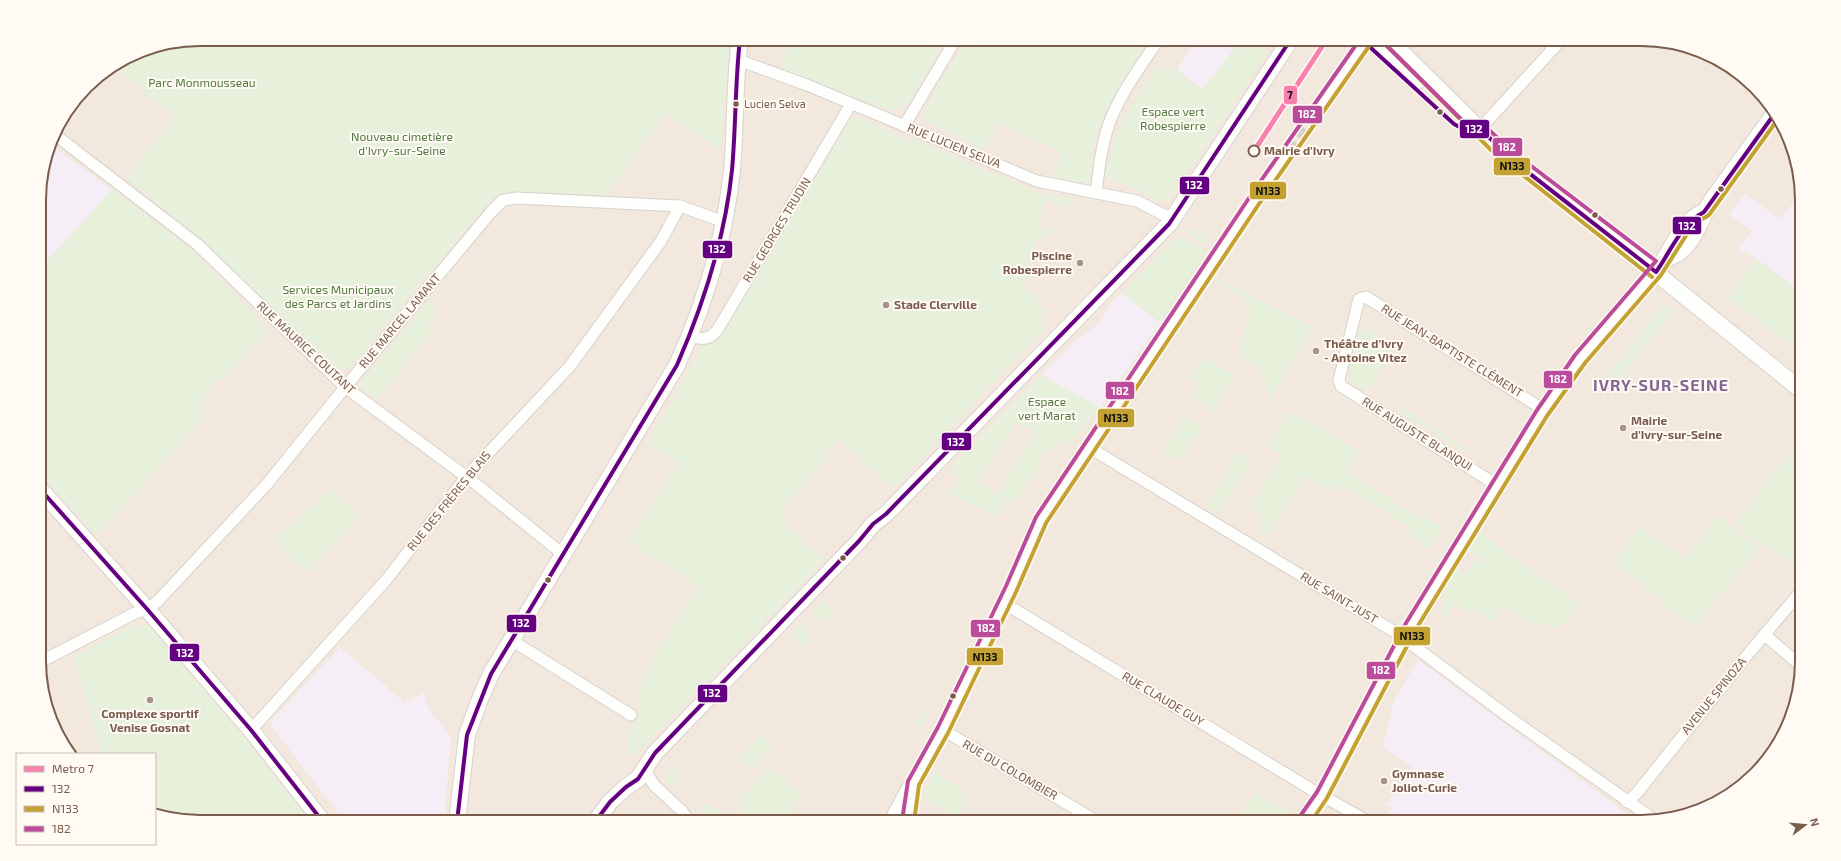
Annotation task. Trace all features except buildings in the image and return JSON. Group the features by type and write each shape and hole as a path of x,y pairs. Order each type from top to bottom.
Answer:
{"main road":[{"path":"458,815 467,735 488,680 677,365 690,336 707,289 724,222 732,170 739,46"},
{"path":"600,815 610,802 626,787 638,779 655,753 859,541 873,524 886,514 1172,219 1286,46"},
{"path":"1375,46 1414,79 1480,129"},
{"path":"1395,46 1480,129 1494,145 1542,183"},
{"path":"1308,815 1322,796 1404,640 1544,410 1580,360 1660,266 1673,242 1695,215 1704,212 1771,118"},
{"path":"1568,202 1660,266 1795,385"},
{"path":"46,495 148,608 251,730 318,815"}],"street":[{"path":"904,126 952,46"},
{"path":"1096,193 1102,150 1109,124 1124,92 1154,46"},
{"path":"1320,103 1362,46"},
{"path":"1480,129 1554,48"},
{"name":"RUE LUCIEN SELVA","path":"738,60 807,85 1038,181 1138,201 1172,219"},
{"name":"RUE GEORGES TRUDIN","path":"690,336 701,340 712,336 718,330 851,104"},
{"name":"RUE MAURICE COUTANT","path":"59,138 197,244 345,387 466,477 564,555"},
{"path":"893,815 907,788 913,783 943,730 1004,603 1041,520 1289,151"},
{"name":"RUE MARCEL LAMANT","path":"46,659 135,613 148,608 157,602 267,484 490,212 503,200 517,198 680,206 724,222"},
{"name":"RUE DES FRÈRES BLAIS","path":"251,730 387,579 466,477 570,366 661,241 680,206"},
{"name":"RUE JEAN-BAPTISTE CLÉMENT","path":"1339,380 1359,299 1366,298 1544,410"},
{"name":"RUE AUGUSTE BLANQUI","path":"1339,380 1341,386 1498,486"},
{"name":"RUE SAINT-JUST","path":"1090,448 1382,624 1647,815"},
{"name":"AVENUE SPINOZA","path":"1628,802 1637,793 1795,599"},
{"name":"RUE CLAUDE GUY","path":"1004,603 1322,796 1356,815"},
{"path":"1765,635 1795,661"},
{"path":"511,640 631,715"},
{"name":"RUE DU COLOMBIER","path":"943,730 1086,815"},
{"path":"644,769 654,785 685,815"},
{"path":"909,815 913,783"}],"shaded area":[{"path":"1192,46 1237,46 1203,89 1177,70"},
{"path":"1651,46 1691,54 1727,72 1743,84 1757,98 1769,114 1779,132 1787,150 1794,180 1795,671 1787,711 1769,747 1757,763 1743,777 1727,789 1691,807 1651,815 190,815 156,809 156,753 76,753 62,729 54,711 47,681 46,190 54,150 72,114 84,98 98,84 114,72 132,62 150,54 180,47"},
{"path":"55,148 112,190 46,262 46,190 51,160"},
{"path":"1745,193 1779,219 1795,201 1795,289 1746,251 1744,253 1738,249 1752,231 1729,214"},
{"path":"1127,288 1164,317 1100,408 1041,375 1076,340 1099,323 1113,301"},
{"path":"340,647 394,693 396,698 400,696 403,703 424,693 427,699 425,700 433,716 442,724 451,737 445,815 340,815 272,727 272,720"},
{"path":"1418,660 1628,815 1388,815 1393,808 1387,804 1413,768 1383,747 1394,701"}],"green space":[{"path":"190,46 729,46 720,149 665,115 606,195 507,192 491,198 348,369 337,370 161,206 126,178 175,117 118,70 150,54"},
{"path":"788,46 942,46 910,101 894,110 823,87 780,67"},
{"path":"963,46 1147,46 1119,88 1099,127 1092,157 1089,184 1052,178 1058,167 1059,151 1000,123 982,150 925,121 922,115"},
{"name":"Espace vert Robespierre","path":"1237,46 1261,46 1267,52 1169,200 1159,201 1142,191 1104,177 1118,130 1156,67 1163,71 1167,66 1207,92 1203,89"},
{"name":"Stade Clerville","path":"859,117 884,128 888,133 894,136 908,141 912,139 1037,192 1073,198 1069,209 1069,206 1045,201 1039,227 1056,231 1036,239 1024,288 1041,304 1036,311 1038,314 1044,307 1048,310 1039,320 1046,327 892,489 840,440 824,456 828,459 783,506 785,508 780,513 785,518 782,521 819,556 821,554 825,559 631,758 626,739 640,713 638,696 647,669 698,587 701,588 628,541 678,463 648,444 703,346 716,343 851,119"},
{"path":"112,190 191,250 269,330 222,381 217,378 201,402 206,407 202,411 206,415 97,535 46,480 46,263"},
{"path":"1192,227 1209,237 1205,244 1188,233"},
{"path":"1176,238 1186,238 1206,252 1159,322 1121,293"},
{"path":"1756,259 1790,283 1795,288 1795,349 1727,298"},
{"path":"1215,277 1313,326 1270,400 1266,380 1263,374 1243,356 1241,352 1240,341 1250,315 1248,303 1241,295 1218,282"},
{"path":"426,302 438,312 426,328 432,332 377,399 363,389 362,381"},
{"path":"1663,304 1673,311 1616,384 1607,377"},
{"path":"1367,328 1370,332 1395,347 1367,391 1352,382 1350,376 1358,330 1364,332"},
{"path":"1203,357 1235,375 1221,394 1223,395 1212,413 1206,408 1205,405 1193,397 1200,383 1191,379"},
{"name":"Espace vert Marat","path":"1041,375 1100,408 1067,446 1057,441 1049,451 1045,449 1039,457 1043,460 1015,502 1006,498 996,516 947,494 961,479 949,470","holes":["1016,422 1036,433 998,493 990,488 987,489 988,487 979,482"]},
{"path":"1402,407 1467,449 1465,453 1399,411"},
{"path":"1289,412 1305,421 1307,420 1359,452 1346,472 1419,517 1421,514 1442,527 1427,550 1421,546 1424,542 1408,534 1411,528 1339,484 1333,492 1305,476 1268,536 1258,529 1264,517 1250,508 1282,455 1268,446 1285,422 1284,421"},
{"path":"1182,416 1203,428 1197,437 1195,436 1180,461 1163,451"},
{"path":"1795,446 1795,568 1773,548 1756,543 1735,523"},
{"path":"1238,452 1251,460 1218,514 1206,506"},
{"path":"331,489 359,516 343,536 307,572 277,545 280,534"},
{"path":"1718,516 1759,548 1693,628 1614,561 1640,526 1684,559"},
{"path":"1479,532 1579,605 1566,623 1562,621 1555,630 1547,623 1545,626 1539,621 1535,626 1505,605 1493,622 1476,609 1471,614 1455,603 1446,617 1440,614 1448,598 1440,592 1456,568 1466,575 1476,559 1481,563 1482,561 1467,550"},
{"path":"822,601 834,612 826,621 823,619 821,621 812,612"},
{"path":"800,624 809,633 807,636 809,638 802,647 789,635"},
{"name":"Complexe sportif Venise Gosnat","path":"135,625 149,625 250,745 305,815 190,815 156,809 156,753 102,753 74,656"},
{"path":"922,710 929,713 922,727 916,724"},
{"path":"762,735 773,746 751,770 738,759"},
{"path":"673,767 679,772 679,780 673,786 668,782 667,773"},
{"path":"769,768 801,792 788,815 743,815 740,813 743,808 737,802"},
{"path":"934,772 965,792 964,794 970,798 959,815 952,815 922,796"},
{"path":"1255,792 1289,812 1281,815 1241,815"},
{"path":"702,802 724,815 704,815 700,810"}],"tunnel":[{"path":"1289,151 1320,103"},
{"path":"1542,183 1568,202"}],"metro line":[{"name":"7","path":"1254,151 1322,46"}],"transit line":[{"name":"132","path":"458,815 467,735 491,674 677,365 696,318 719,245 729,195 732,170 739,46"},
{"name":"132","path":"600,815 610,802 626,787 638,779 655,753 859,541 873,524 886,514 1169,224 1286,46"},
{"name":"182","path":"903,815 908,781 938,727 1006,586 1036,517 1253,192 1355,46"},
{"name":"N133","path":"915,815 919,785 948,733 1016,592 1046,523 1263,198 1369,46"},
{"name":"132","path":"1370,46 1454,124 1463,129 1480,129 1520,166 1656,272 1682,231 1696,217 1704,212 1771,118"},
{"name":"N133","path":"1387,46 1491,150 1652,277"},
{"name":"182","path":"1301,815 1317,792 1406,623 1537,410 1575,355 1656,261 1514,153 1488,129 1482,135 1476,134 1387,46"},
{"name":"N133","path":"1316,815 1327,798 1416,629 1547,416 1585,363 1661,275 1687,234 1699,221 1709,215 1774,124"},
{"name":"132","path":"46,496 147,609 251,730 318,815"}],"place":[{"name":"Lucien Selva","path":"736,104"},
{"name":"Mairie d'Ivry","path":"1254,151"},
{"name":"Piscine Robespierre","path":"1080,263"},
{"name":"Stade Clerville","path":"886,305"},
{"name":"Théâtre d'Ivry - Antoine Vitez","path":"1316,351"},
{"name":"Mairie d'Ivry-sur-Seine","path":"1623,428"},
{"name":"Complexe sportif Venise Gosnat","path":"150,700"},
{"name":"Gymnase Joliot-Curie","path":"1384,781"}],"district":[{"name":"IVRY-SUR-SEINE","path":"1661,385"}],"park label":[{"name":"Parc Monmousseau","path":"202,83"},
{"name":"Nouveau cimetière d'Ivry-sur-Seine","path":"402,144"},
{"name":"Services Municipaux des Parcs et Jardins","path":"338,297"}]}
